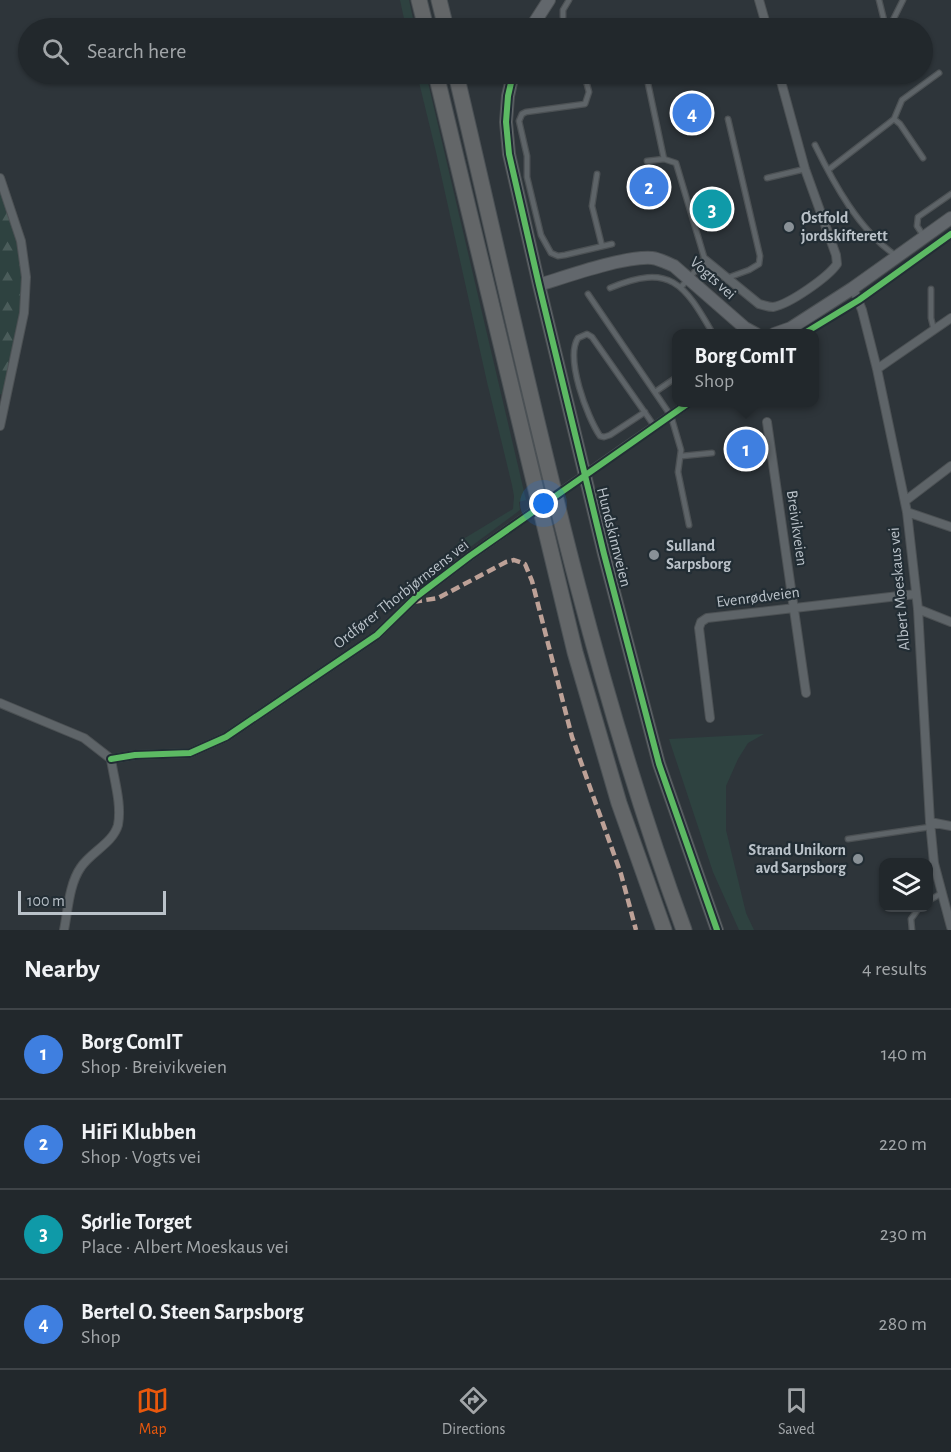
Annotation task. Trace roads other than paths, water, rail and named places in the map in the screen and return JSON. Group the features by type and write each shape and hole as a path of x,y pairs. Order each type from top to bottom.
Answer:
{"highway":[{"path":"419,0 424,18"},
{"path":"439,0 444,18"},
{"path":"438,84 575,652 619,803 663,930"},
{"path":"458,84 594,648 636,790 684,930"}],"street":[{"path":"537,18 549,0"},
{"path":"759,0 764,18"},
{"name":"Hundskinnveien","path":"511,84 506,122 509,154 604,554 659,764 717,930"},
{"path":"705,260 759,304 774,307 793,298 831,272 837,264 836,255 805,169 782,84"},
{"path":"0,178 21,241 26,277 24,313 0,426"},
{"path":"788,329 853,288 951,218"},
{"name":"Vogts vei","path":"539,285 619,262 652,258 674,266 684,282 747,329"},
{"name":"Albert Moeskaus vei","path":"853,288 862,310 877,369 907,512 918,609 934,863 951,927"},
{"path":"877,369 951,318"},
{"name":"Ordfører Thorbjørnsens vei","path":"111,759 135,755 190,753 226,737 377,634 416,597 470,556 683,407"},
{"name":"Breivikveien","path":"767,422 806,693"},
{"path":"905,501 951,466"},
{"path":"907,512 951,527"},
{"name":"Evenrødveien","path":"710,718 699,628 701,622 707,618 916,594"},
{"path":"918,609 951,622"},
{"path":"0,703 84,738 111,759 119,812 117,827 109,840 80,867 72,886 64,930"},
{"path":"930,824 951,826"}],"lane":[{"path":"562,17 563,10 570,0"},
{"path":"879,0 884,18"},
{"path":"893,18 903,0"},
{"path":"933,77 939,73"},
{"path":"586,84 588,92 585,104 522,114 519,121 527,156 527,177 540,235 551,253 558,256 612,244"},
{"path":"648,84 664,159"},
{"path":"828,170 894,119 902,100 924,84"},
{"path":"727,278 759,264 760,256 728,119"},
{"path":"894,119 900,124 923,158"},
{"path":"815,145 832,180 877,242 897,256"},
{"path":"647,161 664,159 676,163 705,260 684,282"},
{"path":"767,178 805,169"},
{"path":"597,174 592,206 602,246"},
{"path":"925,237 917,226 918,217 951,194"},
{"path":"610,288 627,281 650,277 663,277 684,282 711,329"},
{"path":"931,288 931,318 934,330"},
{"path":"588,294 671,416 682,456 678,472 689,525"},
{"path":"645,412 610,435 604,438 600,436 585,408 573,352 578,338 587,334 592,337 645,412 655,427"},
{"path":"656,392 672,381"},
{"path":"682,456 712,453"},
{"path":"848,839 930,824"},
{"path":"933,898 942,893"},
{"path":"912,930 911,919 916,912"}],"place":[{"name":"Bertel O. Steen Sarpsborg","path":"692,113"},
{"name":"HiFi Klubben","path":"649,187"},
{"name":"Sørlie Torget","path":"712,209"},
{"name":"Østfold jordskifterett","path":"789,227"},
{"name":"Borg ComIT","path":"746,449"},
{"name":"Sulland Sarpsborg","path":"654,555"},
{"name":"Strand Unikorn avd Sarpsborg","path":"858,859"}]}
